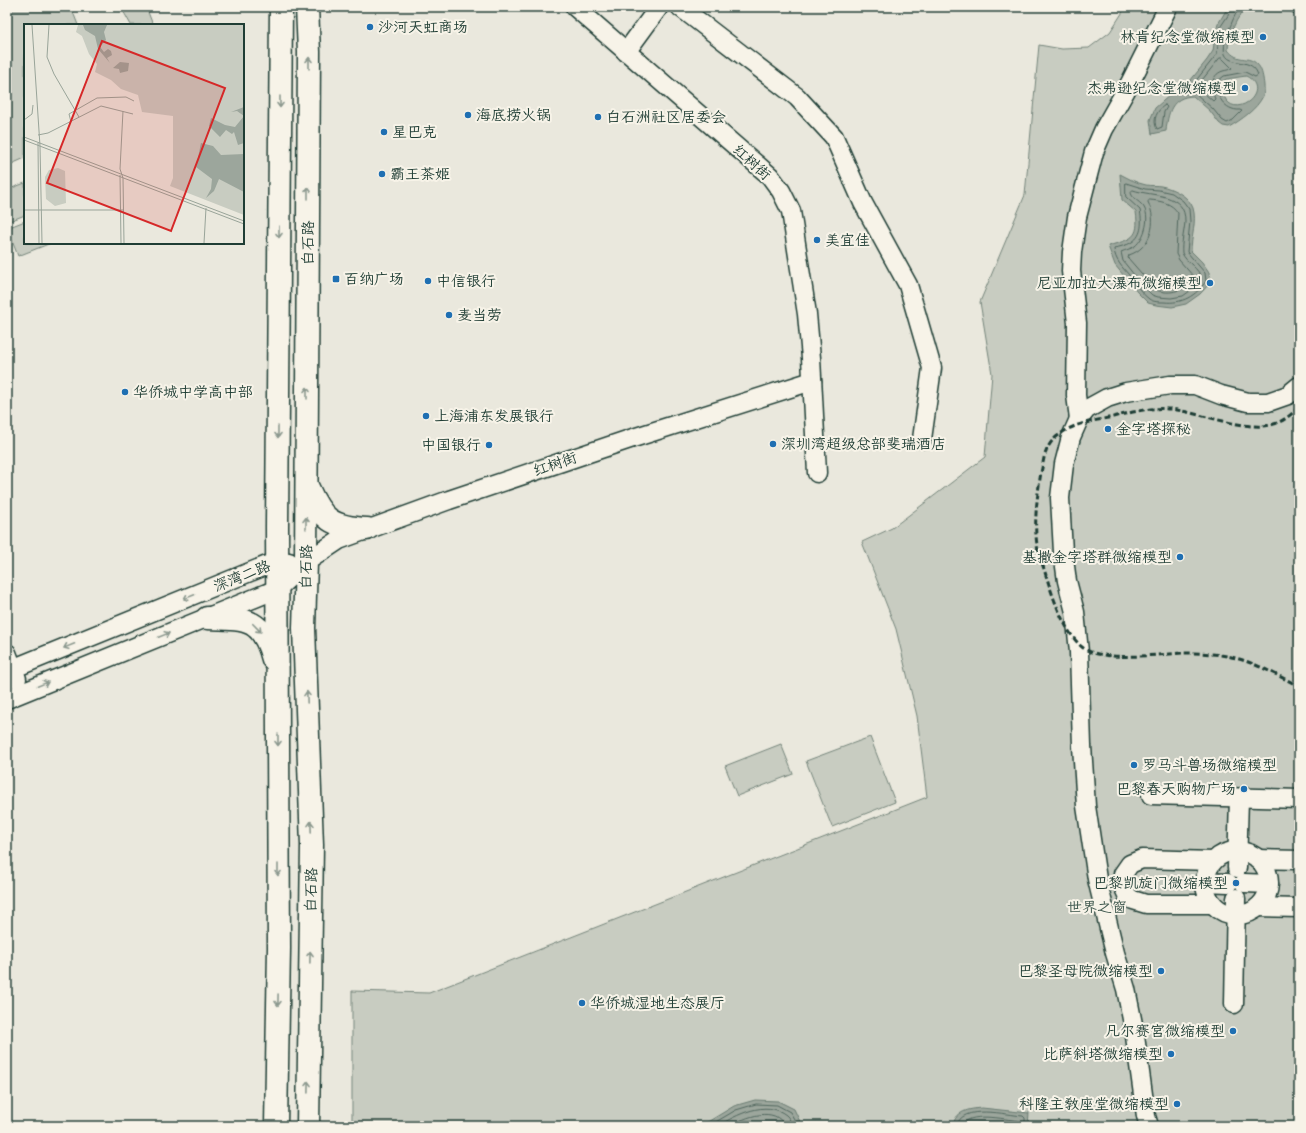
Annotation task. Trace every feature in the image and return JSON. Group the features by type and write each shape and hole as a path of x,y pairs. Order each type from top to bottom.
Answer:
{"main road":[{"name":"白石路","path":"276,1126 279,948 277,562 281,7"},
{"name":"白石路","path":"307,7 309,60 306,562 304,628 312,845 308,1126"},
{"path":"306,485 313,499 328,520 348,528 367,529"},
{"path":"207,618 235,618 255,624 265,636 271,650 277,673"}],"street":[{"name":"红树街","path":"574,7 770,176 781,191 791,211 807,314 817,473"},
{"path":"626,52 659,7"},
{"path":"680,7 797,97 834,138 863,203 908,285 932,368 922,439"},
{"path":"1079,419 1076,395 1077,323 1071,271 1077,217 1094,152 1104,129 1130,83 1168,7"},
{"name":"红树街","path":"306,562 339,540 367,529 630,438 812,381"},
{"path":"1143,1123 1134,1028 1126,989 1115,953 1097,879 1090,835 1084,775 1079,652 1075,612 1067,581 1063,552 1060,498 1064,464 1071,437 1079,419 1087,410 1107,398 1126,392 1170,385 1195,385 1221,395 1248,402 1268,402 1288,395 1299,386"},
{"name":"深湾二路","path":"9,664 277,562 306,562"},
{"name":"深湾二路","path":"15,696 277,589 306,562"},
{"path":"9,664 15,696"},
{"path":"1151,795 1299,799"},
{"path":"1234,1004 1239,798"},
{"path":"1236,883 1227,913 1220,910 1209,898 1205,882 1206,874 1214,861 1224,853 1236,883 1248,913 1258,907 1264,900 1268,892 1268,874 1258,859 1245,852 1236,883"},
{"path":"1213,904 1139,903 1128,897 1122,880 1123,874 1130,864 1142,859 1214,861"},
{"path":"1258,859 1299,860"},
{"path":"1097,879 1122,880"},
{"path":"1205,882 1269,884"},
{"path":"1258,907 1299,908"}],"green space":[{"path":"7,7 71,7 78,24 24,24 24,158 7,166"},
{"path":"121,7 146,7 153,24 130,24"},
{"name":"世界之窗","path":"1126,7 1299,7 1299,1126 352,1126 352,991 429,993 927,797 917,716 896,629 862,542 892,528 985,457 992,374 980,302 1025,195 1039,45 1062,49 1089,48 1110,32"},
{"path":"24,183 24,215 7,222 7,190"},
{"path":"24,221 24,244 48,244 18,256 7,228"},
{"path":"870,737 895,802 832,827 806,761"},
{"path":"781,744 793,774 737,796 725,766"}],"water":[{"path":"1228,7 1248,7 1240,15 1234,26 1228,45 1228,50 1239,58 1254,61 1259,67 1262,74 1264,87 1264,94 1260,101 1248,114 1229,127 1223,126 1219,123 1210,111 1193,96 1186,97 1180,99 1172,107 1168,118 1166,131 1152,134 1150,120 1155,108 1178,88 1190,81 1207,60 1213,51 1218,24","holes":["1246,76 1253,82 1256,88 1254,95 1244,104 1237,106 1230,104 1225,98 1221,83 1226,79"]},
{"path":"1283,7 1293,7 1299,10 1299,17"},
{"path":"1120,174 1142,184 1161,186 1180,193 1191,204 1194,213 1194,224 1191,251 1209,272 1210,283 1200,294 1186,304 1172,307 1148,303 1115,265 1108,246 1128,239 1135,233 1137,228 1136,212 1122,200"},
{"path":"755,1100 778,1101 794,1109 802,1126 701,1126 734,1106"},
{"path":"982,1108 1029,1113 1028,1126 953,1126 954,1121 963,1112"}],"railway":[{"path":"1299,407 1291,415 1281,421 1263,426 1237,424 1170,409 1149,409 1084,423 1071,428 1053,440 1045,454 1036,512 1038,551 1055,602 1067,628 1082,647 1091,652 1102,655 1116,656 1146,656 1188,653 1230,657 1241,659 1261,667 1299,686"}],"place":[{"name":"沙河天虹商场","path":"370,27"},
{"name":"林肯纪念堂微缩模型","path":"1263,37"},
{"name":"杰弗逊纪念堂微缩模型","path":"1245,88"},
{"name":"海底捞火锅","path":"468,115"},
{"name":"白石洲社区居委会","path":"598,117"},
{"name":"星巴克","path":"384,132"},
{"name":"霸王茶姬","path":"382,174"},
{"name":"美宜佳","path":"817,240"},
{"name":"百纳广场","path":"336,279"},
{"name":"中信银行","path":"428,281"},
{"name":"尼亚加拉大瀑布微缩模型","path":"1210,283"},
{"name":"麦当劳","path":"449,315"},
{"name":"华侨城中学高中部","path":"125,392"},
{"name":"上海浦东发展银行","path":"426,416"},
{"name":"金字塔探秘","path":"1108,429"},
{"name":"深圳湾超级总部斐瑞酒店","path":"773,444"},
{"name":"中国银行","path":"489,445"},
{"name":"基撒金字塔群微缩模型","path":"1180,557"},
{"name":"罗马斗兽场微缩模型","path":"1134,765"},
{"name":"巴黎春天购物广场","path":"1244,789"},
{"name":"巴黎凯旋门微缩模型","path":"1236,883"},
{"name":"巴黎圣母院微缩模型","path":"1161,971"},
{"name":"华侨城湿地生态展厅","path":"582,1003"},
{"name":"凡尔赛宫微缩模型","path":"1233,1031"},
{"name":"比萨斜塔微缩模型","path":"1171,1054"},
{"name":"科隆主教座堂微缩模型","path":"1177,1104"}]}
